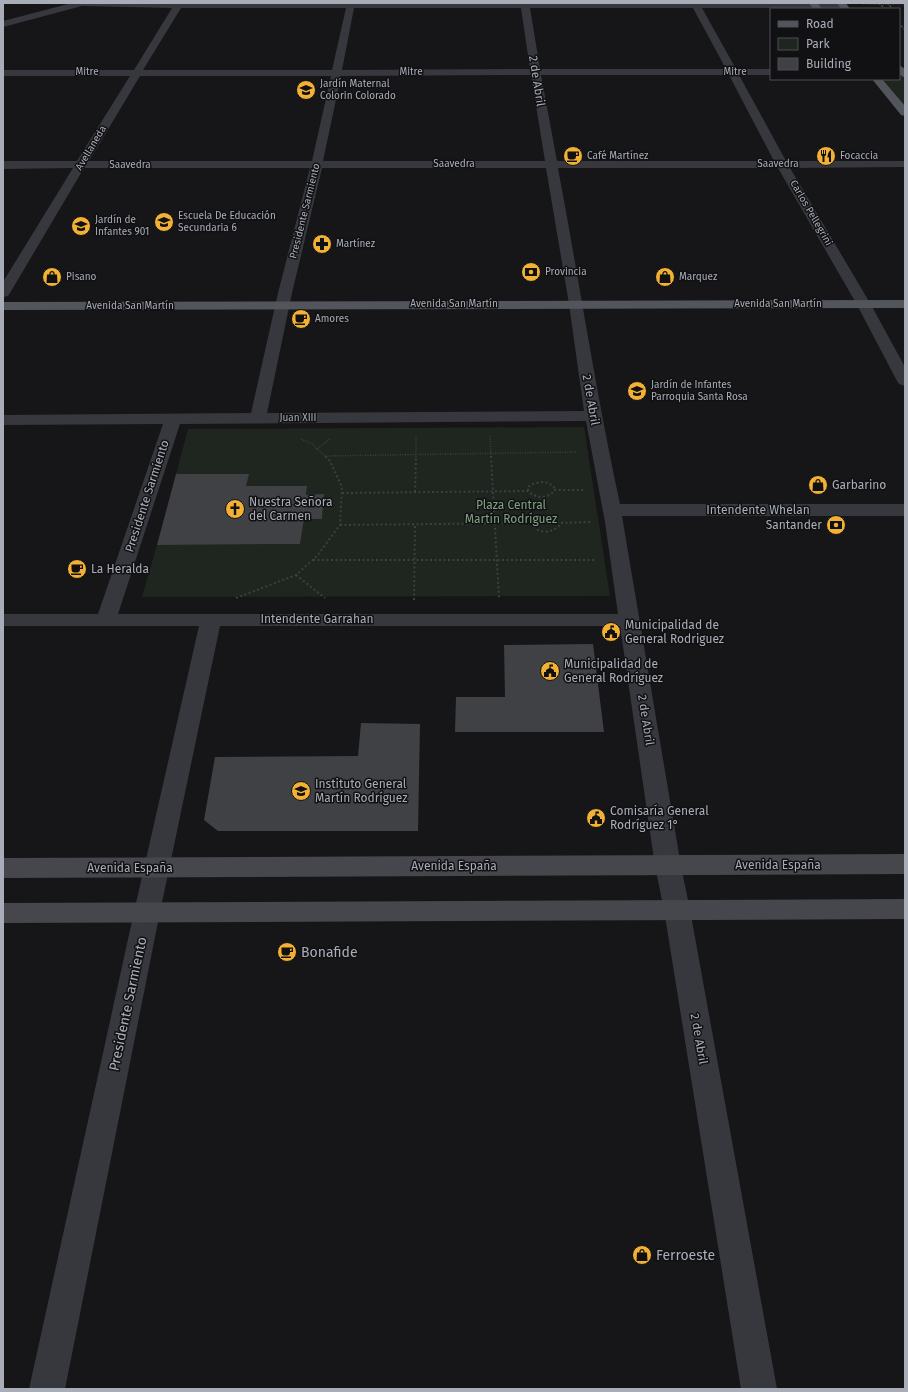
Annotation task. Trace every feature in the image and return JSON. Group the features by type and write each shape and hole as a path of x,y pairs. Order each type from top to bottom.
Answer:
{"main road":[{"path":"878,80 905,113"},
{"name":"Avenida San Martín","path":"3,293 284,299 574,299 860,298 905,292"},
{"name":"Avenida San Martín","path":"860,298 905,304"},
{"name":"Avenida San Martín","path":"3,306 284,299"},
{"name":"Avenida España","path":"3,868 905,864"},
{"path":"3,912 905,910"}],"street":[{"path":"3,24 80,3 695,4 843,6"},
{"name":"Avellaneda","path":"3,293 178,4"},
{"name":"Presidente Sarmiento","path":"258,418 284,299 317,164 351,4"},
{"name":"2 de Abril","path":"525,4 550,164 593,416 613,516 668,866 677,910 759,1389"},
{"name":"Carlos Pellegrini","path":"695,4 782,164 860,298 905,381"},
{"name":"Mitre","path":"3,73 770,72"},
{"name":"Saavedra","path":"3,165 905,164"},
{"name":"Juan XIII","path":"3,420 593,416"},
{"name":"Presidente Sarmiento","path":"106,620 173,419"},
{"name":"Intendente Whelan","path":"613,516 905,510"},
{"name":"Presidente Sarmiento","path":"47,1389 147,912 211,619"},
{"name":"Intendente Garrahan","path":"3,620 630,620"}],"path":[{"path":"843,6 905,5"},
{"path":"489,416 501,620"},
{"path":"415,492 416,417"},
{"path":"211,619 215,605 296,575 313,560 340,525 342,488 330,461 312,444 294,436"},
{"path":"325,456 601,452"},
{"path":"528,491 528,487 532,484 542,482 551,484 555,490"},
{"path":"342,493 528,491 532,495 541,497 550,495 555,490 608,490"},
{"path":"531,523 535,518 543,516 553,517 559,523"},
{"path":"559,523 613,516"},
{"path":"340,525 531,523"},
{"path":"531,523 535,529 545,532 557,528 559,523"},
{"path":"414,619 415,524"},
{"path":"313,560 620,560"}],"green space":[{"path":"900,69 905,75 905,113 878,80 900,80"},
{"name":"Plaza Central Martín Rodríguez","path":"584,427 610,596 142,597 157,545 300,544 304,519 322,518 324,495 306,495 307,486 246,486 248,474 176,474 188,429"}],"building":[{"path":"176,474 249,474 246,486 307,486 306,495 324,494 322,519 304,519 300,544 157,545"},
{"name":"Municipalidad de General Rodríguez","path":"593,644 604,732 455,732 456,697 505,697 504,645"},
{"path":"361,723 420,724 418,831 218,831 204,820 215,757 358,756"}],"railway":[{"path":"879,3 884,8"},
{"path":"887,3 892,8"},
{"path":"900,24 905,30"}],"place":[{"name":"Jardín Maternal Colorin Colorado","path":"306,90"},
{"name":"Café Martínez","path":"573,156"},
{"name":"Focaccia","path":"826,156"},
{"name":"Escuela De Educación Secundaria 6","path":"164,222"},
{"name":"Jardín de Infantes 901","path":"81,226"},
{"name":"Martínez","path":"322,244"},
{"name":"Provincia","path":"531,272"},
{"name":"Pisano","path":"52,277"},
{"name":"Marquez","path":"665,277"},
{"name":"Amores","path":"301,319"},
{"name":"Jardín de Infantes Parroquia Santa Rosa","path":"637,391"},
{"name":"Garbarino","path":"818,485"},
{"name":"Nuestra Señora del Carmen","path":"235,509"},
{"name":"Santander","path":"836,525"},
{"name":"La Heralda","path":"77,569"},
{"name":"Municipalidad de General Rodriguez","path":"611,632"},
{"name":"Municipalidad de General Rodríguez","path":"550,671"},
{"name":"Instituto General Martín Rodríguez","path":"301,791"},
{"name":"Comisaría General Rodríguez 1°","path":"596,818"},
{"name":"Bonafide","path":"287,952"},
{"name":"Ferroeste","path":"642,1255"}]}
